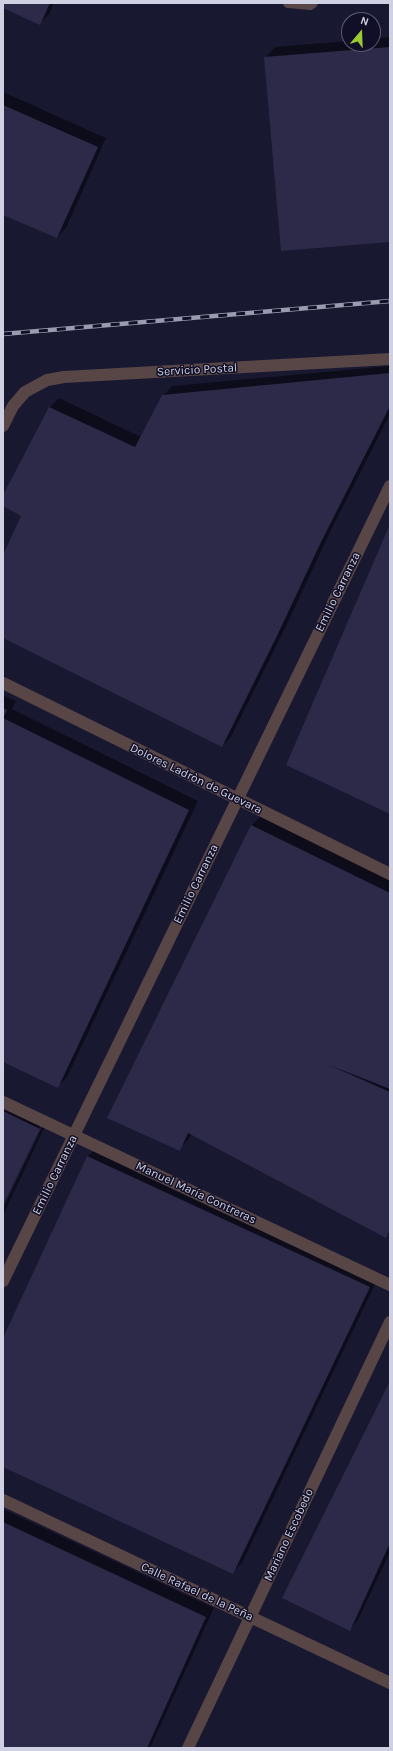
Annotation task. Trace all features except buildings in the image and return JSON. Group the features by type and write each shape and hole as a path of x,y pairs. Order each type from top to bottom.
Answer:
{"street":[{"name":"Servicio Postal","path":"3,426 13,406 25,392 47,380 64,377 390,359"},
{"name":"Emilio Carranza","path":"3,1281 390,486"},
{"name":"Dolores Ladròn de Guevara","path":"3,683 237,800 390,874"},
{"name":"Manuel María Contreras","path":"3,1102 390,1285"},
{"name":"Mariano Escobedo","path":"188,1748 390,1322"},
{"name":"Calle Rafael de la Peña","path":"3,1500 390,1683"}],"lane":[{"path":"288,3 310,5 313,3"}],"railway":[{"path":"3,334 390,301"}]}
